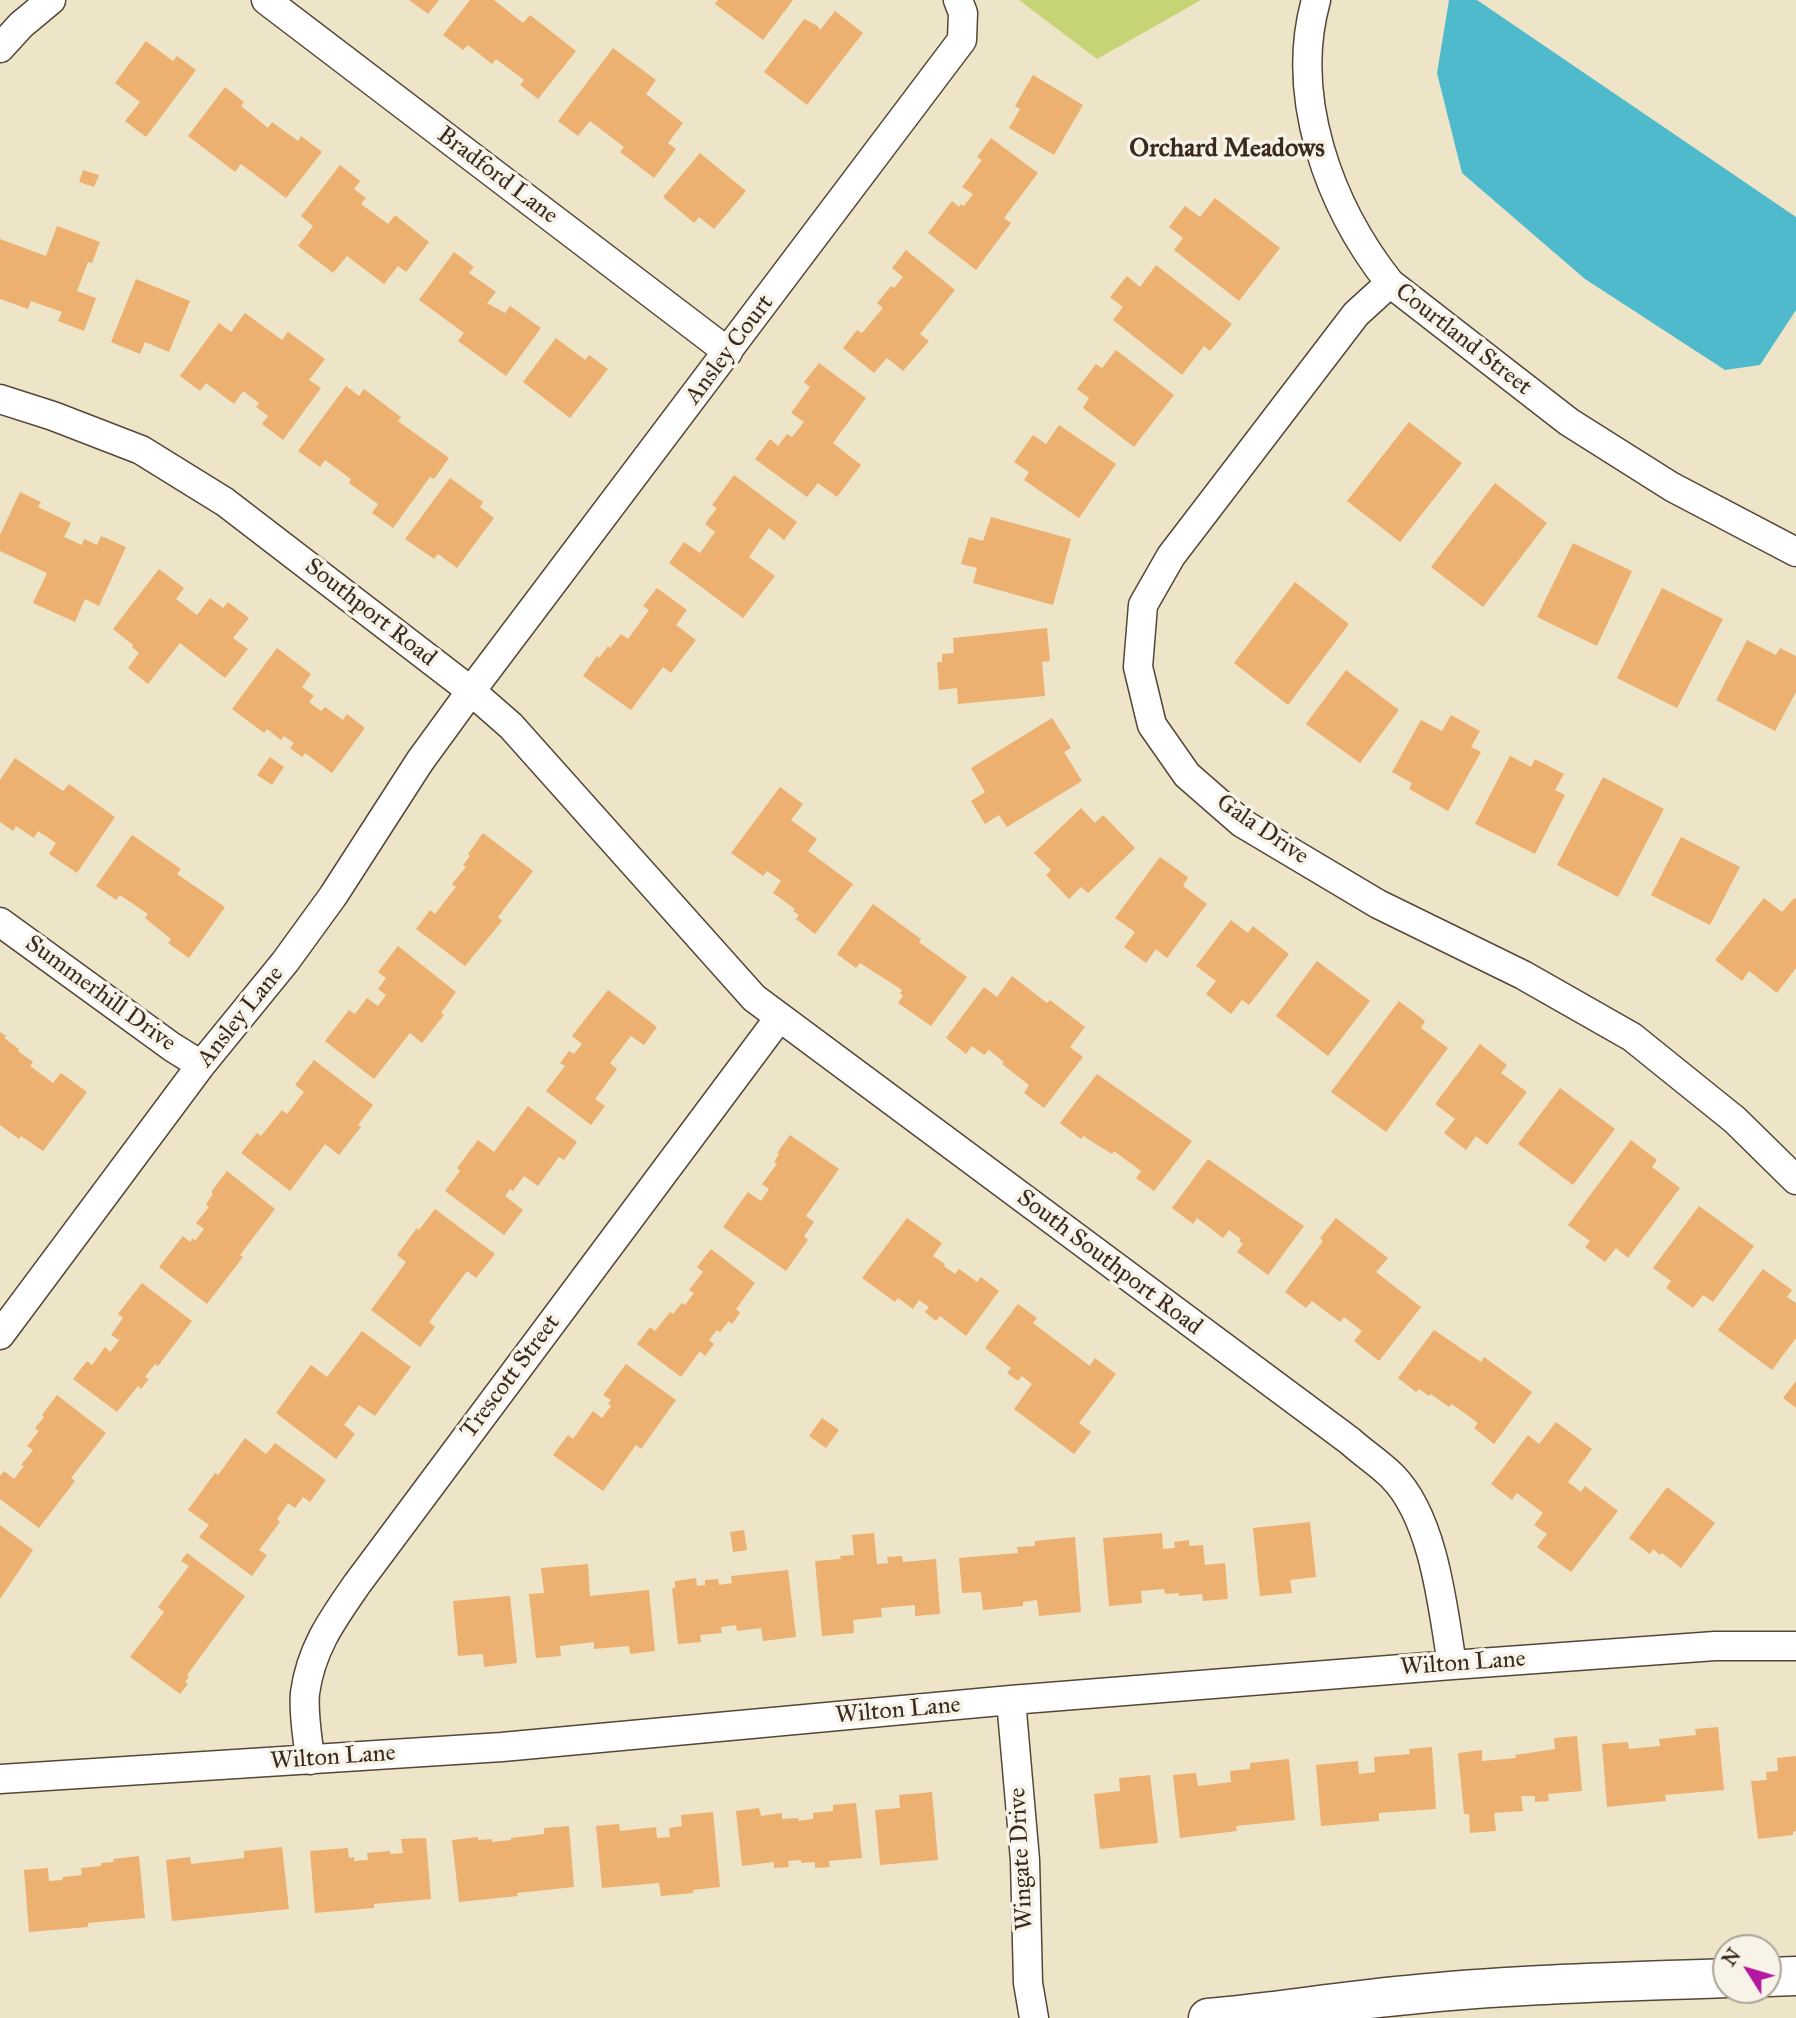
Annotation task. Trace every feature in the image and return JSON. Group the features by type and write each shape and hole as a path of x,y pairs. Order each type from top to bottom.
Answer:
{"main road":[{"path":"1208,2018 1408,1995 1588,1983 1712,1979"}],"street":[{"path":"0,48 21,25 51,0"},
{"name":"Bradford Lane","path":"265,0 728,352"},
{"name":"Ansley Court","path":"471,691 962,40 962,13 958,0"},
{"name":"Courtland Street","path":"1316,0 1306,70 1316,136 1334,189 1367,253 1390,283 1569,422 1672,487 1796,552"},
{"name":"Gala Drive","path":"1390,283 1356,314 1171,556 1143,605 1138,667 1152,725 1186,775 1242,822 1378,904 1522,975 1632,1037 1735,1120 1796,1180"},
{"name":"Southport Road","path":"0,399 141,450 225,502 471,691 511,726 678,914"},
{"name":"Ansley Lane","path":"0,1335 201,1065 285,962 333,896 420,761 471,691"},
{"name":"South Southport Road","path":"678,914 754,998 779,1018 1350,1441 1393,1477 1423,1523 1440,1592 1452,1665"},
{"name":"Summerhill Drive","path":"0,922 172,1047 201,1065"},
{"name":"Trescott Street","path":"310,1760 305,1695 315,1651 323,1634 373,1562 779,1018"},
{"name":"Wilton Lane","path":"0,1779 502,1747 1011,1700 1452,1665 1715,1646 1796,1646"},
{"name":"Wingate Drive","path":"1011,1700 1024,1860 1028,1983 1034,2018"}],"green space":[{"path":"1019,0 1201,0 1097,59"}],"water":[{"path":"1449,0 1477,0 1796,217 1796,310 1760,365 1725,370 1585,279 1462,173 1437,73"}],"building":[{"path":"409,0 439,0 428,14"},
{"path":"470,0 494,0 523,23 530,15 576,51 538,99 520,85 524,80 496,59 492,64 468,45 463,50 443,35"},
{"path":"718,0 793,0 763,40 715,4"},
{"path":"835,11 863,33 807,105 764,72 804,19 818,26 820,30"},
{"path":"146,41 173,61 177,56 196,70 146,137 125,121 140,102 115,83"},
{"path":"613,48 656,80 646,94 683,123 668,143 676,149 654,178 620,152 624,147 590,121 578,136 558,121"},
{"path":"1033,75 1083,105 1054,155 1009,128 1020,109 1015,106"},
{"path":"225,87 244,102 241,106 268,128 272,122 298,141 301,136 322,152 286,198 241,164 235,172 188,136"},
{"path":"991,138 1038,173 1004,218 1011,223 976,270 928,233 952,201 959,207 961,204 964,206 973,194 962,187 982,160 977,157"},
{"path":"700,153 746,191 714,229 699,217 694,223 663,197"},
{"path":"340,165 360,181 354,189 366,198 361,204 388,224 395,215 429,242 406,272 398,266 384,284 347,256 333,273 298,246 313,226 301,216"},
{"path":"83,170 99,175 94,187 79,182"},
{"path":"1215,198 1280,248 1239,301 1174,250 1183,238 1169,227 1185,206 1200,217"},
{"path":"57,226 100,242 92,263 88,262 77,291 96,298 84,331 58,321 62,312 31,301 28,309 0,299 0,239 46,256"},
{"path":"906,250 955,290 920,334 929,341 903,371 887,358 874,373 843,348 857,330 862,333 883,308 877,303 891,286 894,288 903,277 892,268"},
{"path":"454,252 474,267 469,273 496,292 487,303 505,313 510,306 541,328 506,376 458,341 464,333 419,300"},
{"path":"1156,265 1232,324 1210,351 1204,346 1182,375 1113,320 1123,307 1110,297 1127,276 1140,287"},
{"path":"136,279 190,301 169,352 145,342 140,354 111,342"},
{"path":"245,313 282,340 288,332 325,359 309,380 321,388 283,440 262,424 268,416 256,407 259,403 243,391 234,404 206,383 200,391 180,376 219,323 231,332"},
{"path":"556,338 585,360 589,355 608,369 570,418 523,382"},
{"path":"1116,350 1174,395 1134,447 1083,408 1089,398 1077,389 1096,364 1102,368"},
{"path":"819,363 866,398 833,443 861,465 837,497 818,483 807,497 755,459 770,439 778,446 787,434 792,437 804,422 791,413 810,387 804,382"},
{"path":"346,386 359,396 364,389 401,417 398,421 449,458 434,479 430,477 393,528 372,513 378,504 349,483 351,479 325,460 320,467 298,451"},
{"path":"1409,422 1462,463 1400,542 1347,501"},
{"path":"1059,425 1116,464 1079,518 1024,480 1029,472 1014,462 1033,435 1046,444"},
{"path":"734,475 797,522 784,540 769,528 749,557 775,576 743,618 669,563 684,542 700,553 715,532 705,524 717,508 712,505"},
{"path":"450,478 483,502 480,507 494,518 457,568 438,554 434,559 405,539"},
{"path":"1495,483 1547,523 1483,607 1431,567"},
{"path":"20,492 41,502 38,507 71,523 64,537 82,545 84,539 97,545 101,536 126,547 99,606 85,599 75,622 33,603 47,573 0,551 0,535"},
{"path":"991,517 1071,539 1053,605 973,583 977,568 961,564 969,537 983,541"},
{"path":"1573,543 1632,571 1597,646 1537,617"},
{"path":"159,569 184,588 176,599 197,615 210,598 223,608 228,602 249,618 233,638 248,649 225,678 180,643 148,684 128,668 139,653 113,629"},
{"path":"1295,582 1349,624 1288,705 1234,663"},
{"path":"657,588 687,610 676,625 696,640 671,673 663,667 631,710 583,676 597,656 599,658 608,646 610,648 621,634 628,639 649,610 643,606"},
{"path":"1662,588 1723,619 1677,708 1617,678"},
{"path":"1047,628 1050,661 1042,662 1045,696 958,704 957,688 939,690 937,662 942,662 942,654 954,653 953,638"},
{"path":"1747,640 1776,655 1780,648 1796,656 1796,692 1775,731 1716,700"},
{"path":"277,648 311,674 302,687 314,696 309,702 321,711 325,707 343,720 347,714 365,728 332,773 305,753 302,757 290,748 294,743 284,736 281,740 267,729 264,733 232,709"},
{"path":"1346,670 1399,710 1360,763 1306,724"},
{"path":"1451,715 1480,731 1471,747 1481,752 1448,811 1409,789 1412,783 1392,772 1421,720 1442,731"},
{"path":"1052,718 1071,748 1064,752 1082,781 1007,827 999,815 985,824 971,801 985,792 971,768"},
{"path":"1510,756 1531,767 1535,759 1564,774 1555,790 1565,795 1535,854 1475,824"},
{"path":"270,757 284,767 272,785 257,775"},
{"path":"15,758 63,791 69,784 115,817 77,873 49,854 56,843 38,831 34,838 16,826 13,831 0,822 0,780"},
{"path":"1603,777 1664,809 1618,897 1557,865"},
{"path":"780,787 803,804 791,820 817,839 808,851 853,884 815,934 796,919 799,915 793,911 795,909 773,893 781,881 767,871 763,876 731,853"},
{"path":"1081,808 1095,823 1103,815 1135,848 1088,893 1081,887 1069,899 1046,875 1051,870 1034,853"},
{"path":"483,833 533,871 498,917 502,921 465,966 416,929 430,910 435,914 456,887 452,884 466,867 463,865 470,856 468,854"},
{"path":"132,835 181,869 177,874 225,907 189,958 168,943 171,939 145,918 148,914 120,895 116,900 96,886"},
{"path":"1681,837 1740,867 1710,925 1651,895"},
{"path":"1160,857 1188,877 1183,886 1207,904 1167,958 1156,949 1146,963 1124,947 1135,932 1115,918"},
{"path":"1764,898 1782,912 1796,899 1796,968 1777,993 1749,971 1742,981 1715,960"},
{"path":"873,904 967,977 931,1026 898,1003 903,996 900,993 902,990 860,963 856,968 837,954"},
{"path":"1231,920 1248,933 1253,926 1289,954 1249,1005 1242,1000 1231,1014 1206,994 1216,981 1196,966"},
{"path":"398,946 456,992 441,1013 444,1015 422,1043 410,1033 374,1079 325,1041 349,1010 355,1014 367,998 378,1006 386,995 378,989 386,978 378,972"},
{"path":"1317,961 1370,1001 1328,1056 1276,1016"},
{"path":"1012,976 1085,1027 1070,1047 1083,1057 1044,1108 1024,1093 1029,1085 989,1050 984,1055 972,1046 966,1054 946,1038 984,987 997,997"},
{"path":"608,990 657,1027 644,1045 631,1036 610,1063 617,1069 595,1099 605,1106 591,1125 546,1091 565,1066 560,1063 569,1051 574,1054 582,1044 572,1036"},
{"path":"1399,1001 1425,1021 1421,1028 1448,1048 1386,1132 1331,1092"},
{"path":"0,1032 33,1062 30,1066 53,1083 61,1073 87,1092 43,1151 21,1136 19,1139 0,1125"},
{"path":"1480,1044 1507,1065 1501,1073 1527,1092 1487,1145 1476,1136 1466,1150 1444,1133 1455,1119 1435,1104"},
{"path":"314,1060 373,1105 358,1125 361,1127 339,1155 325,1144 290,1191 241,1153 257,1133 261,1136 282,1110 287,1114 304,1092 295,1085"},
{"path":"1097,1074 1192,1141 1154,1191 1136,1178 1141,1171 1114,1151 1112,1154 1083,1136 1081,1139 1060,1123"},
{"path":"1560,1088 1615,1129 1573,1185 1518,1144"},
{"path":"528,1106 577,1142 564,1160 559,1157 538,1186 524,1176 513,1191 510,1189 505,1196 523,1210 504,1235 445,1191 460,1171 457,1168 478,1140 494,1152"},
{"path":"790,1135 839,1169 806,1216 814,1222 804,1236 808,1240 786,1271 723,1227 748,1192 761,1201 769,1189 762,1184 777,1164 774,1162 779,1154 777,1153"},
{"path":"1631,1140 1657,1160 1652,1167 1680,1188 1628,1258 1616,1248 1605,1262 1585,1247 1590,1241 1568,1225"},
{"path":"1208,1159 1304,1226 1268,1275 1237,1252 1243,1244 1239,1241 1241,1239 1229,1230 1223,1238 1197,1218 1193,1224 1172,1208"},
{"path":"227,1171 275,1209 207,1304 159,1267 183,1236 190,1242 193,1238 195,1241 204,1229 196,1223 209,1207 206,1204 213,1194 211,1192"},
{"path":"1699,1206 1754,1246 1713,1302 1703,1295 1693,1308 1666,1288 1671,1281 1653,1268"},
{"path":"435,1209 495,1254 476,1278 467,1271 429,1322 435,1327 420,1347 371,1310 406,1262 397,1255"},
{"path":"907,1218 942,1243 933,1256 945,1264 944,1266 955,1274 959,1269 977,1282 981,1277 999,1291 966,1336 940,1316 936,1321 925,1312 929,1307 919,1300 913,1309 898,1298 895,1302 862,1278"},
{"path":"1336,1218 1388,1258 1376,1272 1421,1307 1379,1361 1354,1341 1362,1331 1344,1317 1340,1322 1312,1301 1306,1308 1285,1292 1323,1241 1320,1238"},
{"path":"711,1249 755,1283 736,1309 740,1313 732,1324 729,1321 720,1332 717,1330 709,1340 714,1344 705,1356 700,1351 681,1377 637,1344 650,1327 655,1331 670,1312 673,1314 682,1303 685,1305 694,1293 689,1290 703,1272 697,1267"},
{"path":"1763,1269 1792,1290 1787,1297 1796,1303 1796,1338 1772,1370 1718,1330"},
{"path":"142,1283 192,1321 158,1366 155,1364 145,1377 149,1379 141,1389 138,1386 117,1412 73,1379 87,1361 92,1365 105,1347 110,1352 119,1340 111,1335 123,1318 118,1314"},
{"path":"1018,1304 1037,1318 1033,1323 1090,1366 1095,1358 1116,1374 1079,1423 1091,1432 1074,1454 1014,1409 1032,1384 1022,1376 1018,1381 1007,1373 1011,1368 985,1348"},
{"path":"1434,1330 1481,1362 1484,1357 1532,1392 1494,1444 1474,1428 1478,1423 1452,1404 1449,1407 1419,1389 1416,1392 1398,1378"},
{"path":"362,1331 411,1367 375,1416 359,1405 344,1425 355,1434 336,1459 276,1413 311,1365 327,1377"},
{"path":"626,1364 676,1400 641,1449 636,1445 603,1491 553,1455 568,1435 573,1439 593,1411 602,1418 611,1406 608,1404 611,1400 603,1395"},
{"path":"1796,1381 1796,1408 1783,1398"},
{"path":"57,1395 106,1433 71,1478 75,1481 39,1528 0,1499 0,1476 4,1471 14,1479 24,1466 21,1465 33,1450 27,1446 39,1431 35,1428"},
{"path":"822,1418 839,1430 826,1448 809,1436"},
{"path":"1556,1422 1592,1449 1568,1482 1581,1492 1585,1486 1618,1511 1571,1572 1537,1547 1547,1534 1534,1525 1543,1513 1517,1493 1512,1500 1491,1484 1528,1435 1539,1444"},
{"path":"245,1438 266,1454 275,1443 326,1480 310,1502 303,1497 295,1508 288,1503 277,1519 280,1522 259,1550 267,1555 252,1576 199,1537 209,1525 188,1510"},
{"path":"1667,1487 1715,1523 1681,1568 1662,1553 1660,1555 1653,1549 1650,1554 1629,1538"},
{"path":"1310,1522 1316,1577 1290,1580 1292,1593 1260,1596 1253,1528"},
{"path":"0,1525 33,1550 0,1599"},
{"path":"744,1530 747,1550 733,1552 730,1532"},
{"path":"874,1533 877,1564 888,1563 887,1557 902,1556 903,1562 936,1559 940,1614 915,1616 915,1605 881,1608 882,1617 853,1620 854,1633 822,1636 815,1561 854,1555 852,1535"},
{"path":"1162,1533 1163,1549 1175,1548 1174,1542 1189,1540 1189,1546 1203,1545 1205,1565 1225,1563 1228,1599 1203,1601 1202,1594 1179,1596 1179,1593 1165,1594 1164,1589 1141,1591 1142,1603 1109,1606 1103,1538"},
{"path":"1075,1537 1081,1612 1039,1616 1037,1600 1023,1602 1023,1606 983,1610 981,1592 962,1593 959,1558 1018,1553 1017,1547 1035,1546 1035,1541"},
{"path":"187,1553 245,1596 187,1675 189,1676 185,1682 188,1684 180,1694 130,1657 164,1612 158,1607 189,1566 181,1561"},
{"path":"588,1564 590,1596 649,1590 655,1651 630,1654 629,1646 594,1649 594,1642 560,1646 561,1656 536,1658 529,1594 544,1593 541,1568"},
{"path":"788,1570 796,1637 763,1641 761,1628 737,1631 736,1625 721,1627 722,1633 700,1635 701,1642 678,1644 672,1588 675,1588 675,1581 696,1578 697,1586 705,1585 705,1580 718,1579 719,1585 732,1583 731,1576"},
{"path":"510,1596 517,1663 484,1667 483,1654 458,1656 453,1601"},
{"path":"1718,1727 1724,1790 1665,1795 1666,1801 1607,1807 1602,1744 1628,1742 1629,1749 1660,1746 1659,1739 1696,1735 1695,1729"},
{"path":"1577,1736 1582,1791 1548,1794 1549,1801 1535,1802 1535,1796 1521,1796 1523,1811 1494,1813 1496,1831 1470,1833 1469,1814 1464,1814 1458,1753 1482,1750 1482,1761 1516,1758 1515,1755 1555,1749 1554,1738"},
{"path":"1432,1747 1436,1809 1379,1813 1379,1821 1321,1826 1316,1765 1358,1761 1359,1774 1375,1772 1374,1757 1410,1754 1409,1749"},
{"path":"1796,1756 1796,1831 1793,1835 1758,1839 1751,1781 1767,1780 1766,1772 1778,1771 1777,1758"},
{"path":"1289,1759 1295,1820 1236,1826 1237,1831 1180,1838 1173,1775 1196,1773 1198,1786 1231,1782 1230,1771 1250,1769 1250,1763"},
{"path":"1150,1775 1158,1843 1100,1849 1094,1794 1120,1791 1119,1778"},
{"path":"932,1792 938,1860 880,1865 875,1810 900,1808 899,1795"},
{"path":"856,1803 862,1858 829,1861 830,1867 815,1868 815,1862 801,1863 801,1860 788,1861 789,1867 774,1868 774,1862 742,1866 736,1811 759,1808 761,1816 782,1813 782,1819 798,1818 799,1821 813,1819 813,1813 833,1811 833,1805"},
{"path":"713,1812 720,1887 661,1896 659,1883 602,1888 596,1826 619,1824 620,1831 656,1827 657,1838 670,1837 669,1828 682,1826 681,1815"},
{"path":"569,1826 574,1887 459,1902 452,1840 478,1837 478,1840 492,1839 492,1842 511,1840 544,1834 544,1828"},
{"path":"426,1838 431,1899 374,1904 374,1908 315,1913 310,1851 348,1848 349,1858 354,1857 354,1861 368,1860 367,1853 403,1853 401,1839"},
{"path":"282,1847 289,1909 172,1921 166,1860 190,1857 191,1864 244,1858 244,1851"},
{"path":"139,1856 145,1918 88,1923 88,1927 29,1932 24,1870 48,1868 49,1881 62,1880 63,1877 82,1875 81,1868 101,1866 101,1863 114,1862 113,1859"}],"district":[{"name":"Orchard Meadows","path":"1227,150"}]}
